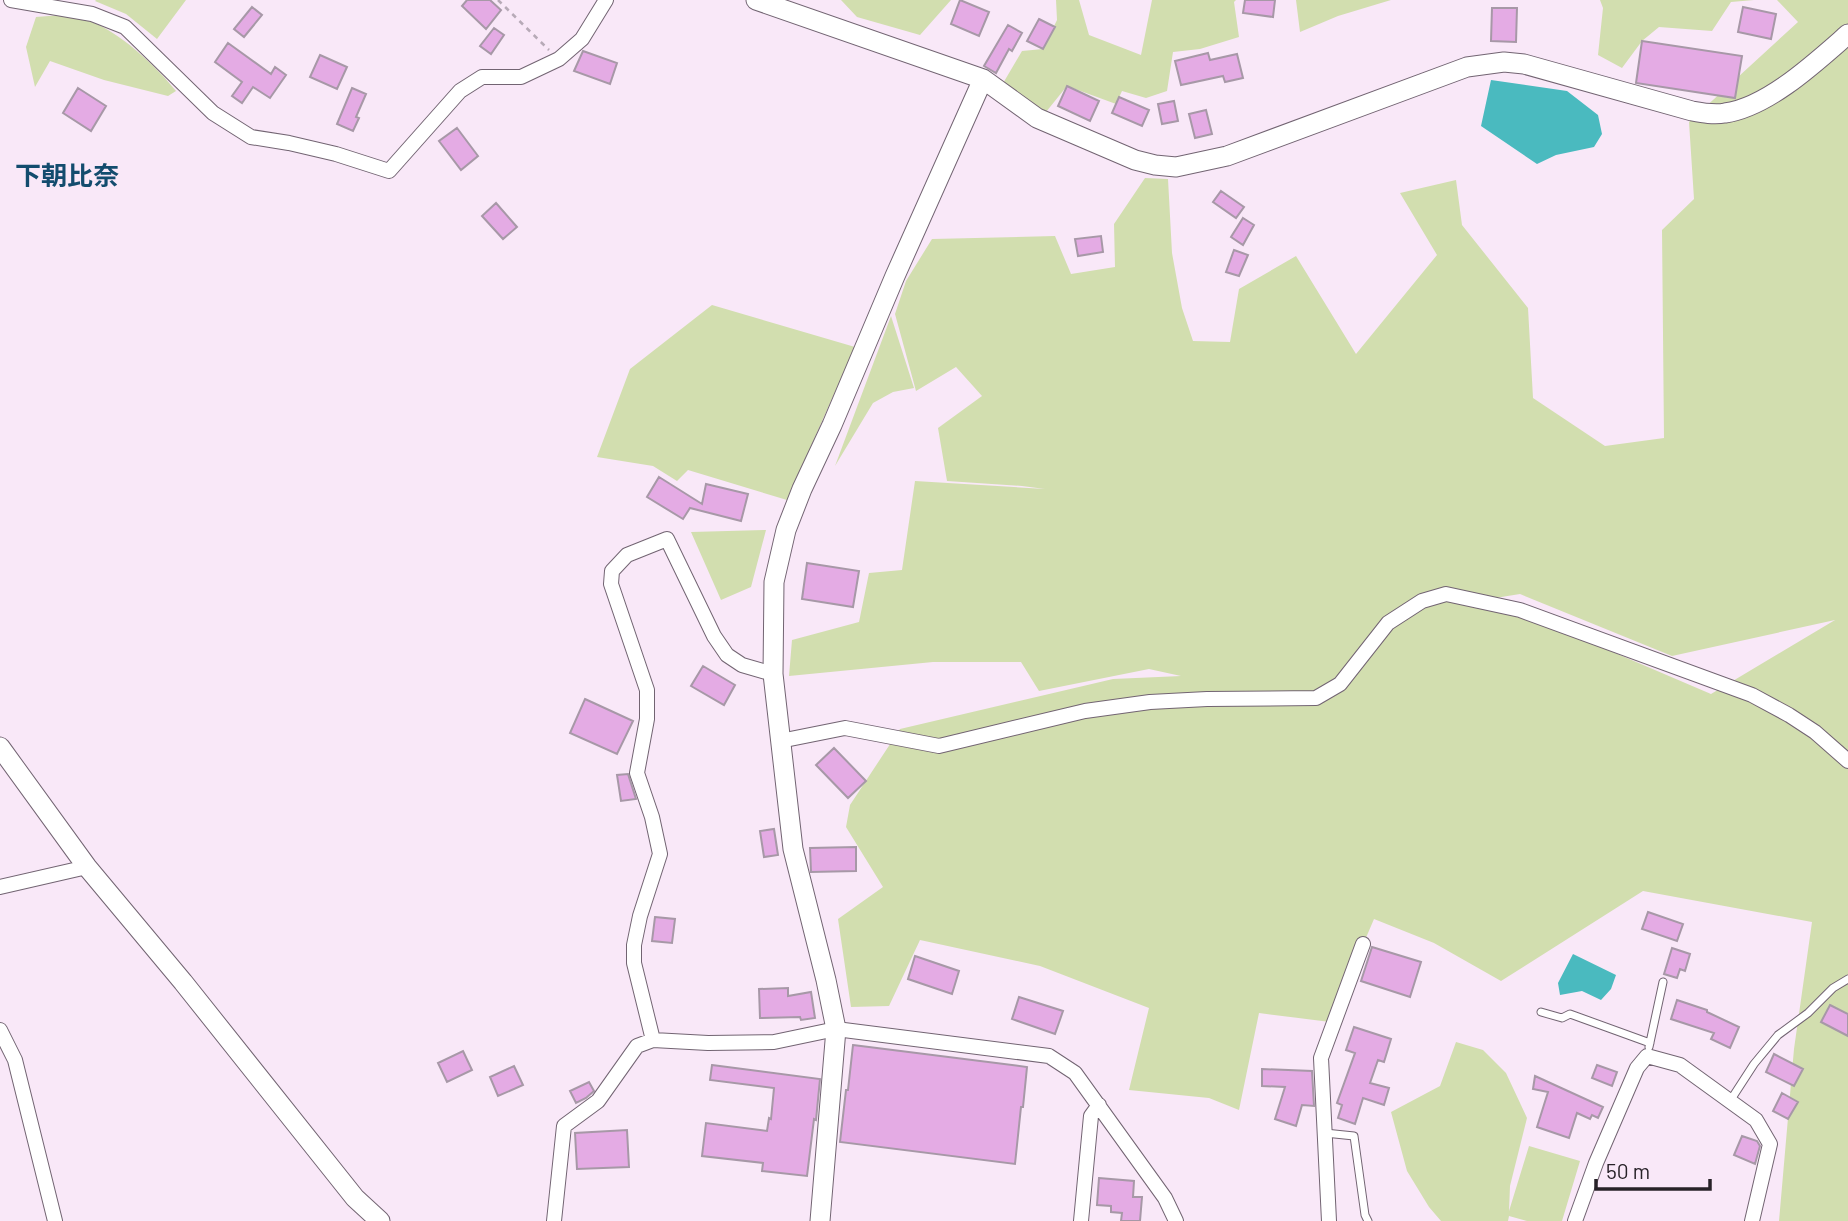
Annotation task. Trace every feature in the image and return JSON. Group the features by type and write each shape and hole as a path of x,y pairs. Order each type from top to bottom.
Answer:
{"street":[{"path":"11,0 92,14 125,27 213,113 251,137 335,153 389,171 460,91 482,77 521,77 559,59 582,39 606,0"},
{"path":"756,0 983,79 1037,118 1135,160 1154,166 1176,167 1227,156 1467,67 1504,62 1524,64 1692,111 1727,113 1754,104 1801,76 1848,34"},
{"path":"820,1221 836,1029 793,849 773,674 774,582 786,530 983,79"},
{"path":"653,1040 634,963 634,945 640,916 660,854 652,817 637,773 647,719 647,690 611,584 612,571 627,555 667,539 714,636 727,655 743,666 773,674"},
{"path":"780,741 845,728 939,746 1085,711 1150,702 1316,698 1340,684 1388,623 1422,601 1446,594 1520,610 1752,695 1815,732 1848,761"},
{"path":"0,747 87,867 183,982 355,1198 380,1221"},
{"path":"0,887 87,867"},
{"path":"1329,1221 1321,1058 1363,944"},
{"path":"554,1221 564,1126 598,1101 637,1046 653,1040 774,1042 836,1029 1049,1056 1075,1073 1165,1198 1176,1221"},
{"path":"0,1030 15,1060 55,1221"},
{"path":"1574,1221 1596,1163 1637,1068 1648,1049 1680,1065 1756,1120 1770,1144 1752,1221"},
{"path":"1081,1221 1091,1116 1098,1105"}],"lane":[{"path":"1730,1101 1754,1064 1778,1035 1808,1013 1833,988 1848,979"},
{"path":"1541,1012 1562,1018 1570,1014 1648,1049 1663,982"},
{"path":"1325,1133 1354,1136 1368,1221"}],"path":[{"path":"498,0 559,59"}],"green space":[{"path":"96,0 186,0 157,39 126,14"},
{"path":"841,0 951,0 920,35 857,17"},
{"path":"1056,0 1079,0 1089,35 1141,55 1152,0 1236,0 1234,2 1239,37 1200,49 1173,52 1167,91 1146,98 1122,91 1116,104 1067,86 1046,112 1002,85 1022,51 1043,49 1057,20"},
{"path":"1296,0 1391,0 1338,16 1300,32"},
{"path":"1600,0 1754,0 1731,2 1712,31 1659,27 1642,41 1622,68 1598,55 1603,8"},
{"path":"1777,0 1848,0 1848,1221 1779,1221 1794,1049 1812,922 1643,891 1501,981 1434,943 1374,919 1330,1022 1259,1013 1239,1110 1209,1098 1129,1090 1149,1008 1040,966 920,940 889,1006 851,1007 838,919 883,887 846,827 850,805 900,729 1113,679 1181,676 1149,669 1039,691 1021,662 933,662 789,676 792,640 859,622 869,573 902,570 915,481 1045,489 947,481 938,428 982,396 956,367 916,391 895,314 906,281 932,239 1055,236 1071,274 1115,267 1114,224 1145,178 1168,179 1172,253 1182,308 1193,341 1230,342 1239,289 1296,256 1356,354 1437,255 1400,193 1456,180 1462,225 1528,308 1533,398 1605,446 1664,438 1662,230 1694,199 1689,122 1798,22","holes":["1520,594 1672,656 1835,620 1711,694 1489,599"]},
{"path":"61,15 89,21 112,33 148,61 176,91 168,96 104,80 50,61 35,87 26,47 36,17"},
{"path":"712,305 855,347 787,500 688,470 677,481 653,466 597,457 630,369"},
{"path":"891,316 914,388 893,392 873,403 835,466"},
{"path":"766,530 751,587 721,600 691,532"},
{"path":"1456,1042 1483,1050 1506,1073 1527,1118 1510,1186 1509,1211 1529,1146 1580,1161 1562,1221 1527,1221 1509,1216 1508,1221 1441,1221 1407,1171 1391,1112 1440,1086"}],"water":[{"path":"1491,80 1567,91 1598,115 1602,134 1594,147 1556,155 1537,164 1481,126"},
{"path":"1573,954 1616,975 1611,989 1601,1000 1582,991 1560,995 1558,983"}],"building":[{"path":"467,0 490,0 501,10 486,29 462,6"},
{"path":"960,0 989,12 979,36 951,24"},
{"path":"1245,0 1275,0 1273,17 1243,13"},
{"path":"252,7 262,15 244,37 234,29"},
{"path":"1743,7 1776,14 1771,39 1738,32"},
{"path":"1492,8 1517,8 1516,42 1491,41"},
{"path":"1039,19 1055,27 1043,49 1027,41"},
{"path":"1008,25 1022,33 1012,51 1009,49 996,73 984,66"},
{"path":"494,28 504,35 491,54 480,46"},
{"path":"1642,41 1742,56 1735,98 1636,83"},
{"path":"228,43 271,74 275,67 286,75 270,98 253,87 242,103 232,96 242,82 215,62"},
{"path":"583,51 617,63 610,84 574,71"},
{"path":"1208,53 1210,60 1237,54 1243,78 1225,82 1223,76 1181,85 1175,61"},
{"path":"320,55 347,67 337,89 310,77"},
{"path":"1067,86 1099,101 1090,121 1058,106"},
{"path":"78,88 106,106 91,131 63,113"},
{"path":"352,88 366,94 353,131 337,124"},
{"path":"1119,97 1149,110 1142,126 1112,113"},
{"path":"1174,101 1178,121 1162,124 1158,104"},
{"path":"1206,110 1212,134 1195,138 1189,114"},
{"path":"457,128 478,156 461,170 439,141"},
{"path":"1221,191 1244,207 1236,218 1213,202"},
{"path":"496,203 517,227 503,239 482,216"},
{"path":"1243,218 1254,225 1243,245 1231,237"},
{"path":"1101,236 1103,252 1078,256 1075,239"},
{"path":"1234,250 1248,255 1239,276 1226,272"},
{"path":"659,477 702,504 706,484 748,494 741,521 690,508 683,519 647,497"},
{"path":"807,563 859,571 853,607 802,599"},
{"path":"703,666 735,685 724,705 691,686"},
{"path":"585,699 633,721 617,754 570,733"},
{"path":"834,748 866,781 848,798 816,765"},
{"path":"628,774 636,799 621,801 617,775"},
{"path":"774,829 778,855 764,857 760,831"},
{"path":"856,847 856,871 811,872 810,848"},
{"path":"1648,912 1683,924 1677,941 1642,929"},
{"path":"655,917 675,919 672,943 652,941"},
{"path":"1372,947 1421,962 1410,997 1361,981"},
{"path":"1672,948 1690,954 1685,971 1680,969 1677,978 1664,974"},
{"path":"915,956 959,971 952,994 908,979"},
{"path":"788,988 788,996 811,992 815,1018 760,1018 759,989"},
{"path":"1019,997 1063,1011 1055,1034 1012,1019"},
{"path":"1677,1000 1707,1010 1739,1027 1730,1048 1711,1039 1714,1033 1671,1019"},
{"path":"1830,1005 1848,1014 1848,1036 1821,1022"},
{"path":"1354,1027 1391,1039 1384,1062 1378,1060 1370,1083 1389,1088 1384,1105 1363,1098 1355,1124 1338,1118 1342,1105 1337,1103 1355,1053 1346,1050"},
{"path":"853,1045 1027,1067 1015,1164 840,1142"},
{"path":"463,1051 472,1070 447,1082 438,1063"},
{"path":"1774,1054 1803,1069 1794,1086 1766,1072"},
{"path":"712,1065 820,1079 807,1176 762,1171 763,1163 702,1156 706,1123 767,1131 769,1118 771,1119 774,1088 710,1080"},
{"path":"1597,1065 1617,1072 1612,1086 1592,1078"},
{"path":"514,1066 523,1085 498,1096 490,1077"},
{"path":"1262,1069 1312,1071 1314,1106 1302,1105 1296,1126 1275,1119 1285,1087 1262,1086"},
{"path":"1535,1076 1603,1107 1598,1118 1592,1115 1590,1119 1577,1113 1569,1138 1537,1127 1548,1092 1533,1089"},
{"path":"589,1082 594,1091 576,1103 570,1091"},
{"path":"1782,1093 1798,1102 1788,1119 1773,1111"},
{"path":"627,1130 629,1167 577,1169 575,1133"},
{"path":"1742,1136 1757,1141 1760,1146 1755,1164 1734,1155"},
{"path":"1099,1178 1134,1181 1133,1197 1142,1197 1140,1221 1121,1221 1122,1213 1111,1212 1111,1206 1097,1205"}],"district":[{"name":"下朝比奈","path":"67,176"}]}
